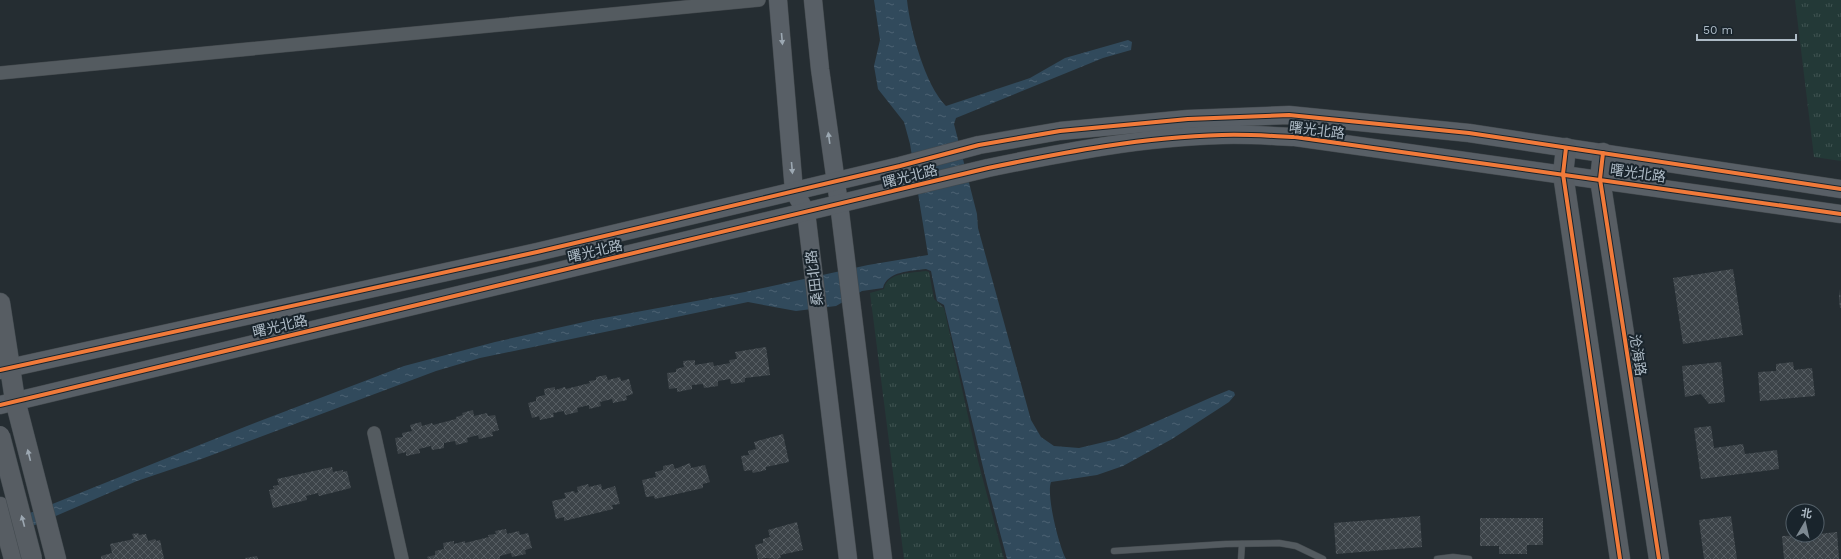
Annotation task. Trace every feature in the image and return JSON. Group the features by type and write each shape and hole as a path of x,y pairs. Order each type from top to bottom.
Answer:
{"main road":[{"name":"桑田北路","path":"778,0 794,191 806,212 848,559"},
{"path":"813,0 820,69 839,204 883,559"},
{"name":"曙光北路","path":"5,369 537,252 900,166 979,145 1060,131 1188,119 1289,115 1469,133 1841,189"},
{"name":"曙光北路","path":"8,403 988,168 1045,156 1148,140 1222,135 1295,137 1841,214"},
{"path":"1566,148 1563,174 1620,559"},
{"name":"沧海路","path":"1603,153 1600,179 1659,559"},
{"path":"0,303 8,403 39,493 54,554"},
{"path":"0,338 5,369"},
{"path":"0,436 32,559"},
{"path":"0,507 14,559"}],"street":[{"path":"0,73 758,0"},
{"path":"374,433 402,559"}],"lane":[{"path":"1114,551 1279,543 1296,546 1323,559"},
{"path":"1241,559 1242,544"},
{"path":"1437,559 1453,556 1469,559"}],"green space":[{"path":"1795,0 1841,0 1841,161 1814,157"},
{"path":"926,271 929,272 934,299 944,308 978,461 1004,559 904,559 870,293 884,289 886,283 895,276"}],"water":[{"path":"874,0 907,0 911,26 925,71 938,97 946,106 1030,78 1065,58 1128,40 1132,42 1131,50 1103,58 956,118 954,124 977,214 978,228 1031,420 1041,437 1054,446 1079,448 1117,439 1229,390 1234,392 1235,395 1229,402 1172,439 1123,466 1097,475 1051,482 1050,498 1054,520 1066,559 1007,559 987,484 944,305 937,301 931,271 926,269 907,271 894,275 885,282 883,288 862,291 836,306 796,311 748,302 480,358 436,371 196,461 137,481 0,540 0,525 247,426 404,366 495,342 593,320 745,292 868,265 928,255 910,144 904,122 878,89 874,66 880,40"}],"building":[{"path":"1733,269 1743,335 1683,344 1673,278"},
{"path":"1840,289 1841,308 1839,298"},
{"path":"766,347 770,375 745,378 745,382 731,384 730,379 718,381 718,386 704,388 703,384 692,385 692,389 677,392 677,388 669,389 667,373 676,372 676,369 684,367 683,361 695,360 695,365 713,362 714,366 730,363 729,360 737,359 735,352"},
{"path":"1721,362 1725,402 1709,404 1701,394 1685,397 1682,366"},
{"path":"1793,362 1794,370 1812,368 1815,396 1760,401 1758,372 1776,371 1776,364"},
{"path":"606,375 608,380 620,377 621,381 629,379 633,394 626,396 627,400 613,403 612,399 600,402 601,406 589,409 589,405 577,408 578,412 565,415 564,411 553,413 554,417 540,420 539,416 532,418 528,403 536,401 536,397 545,395 544,389 555,387 555,390 565,387 566,389 590,383 589,381 596,380 596,377"},
{"path":"473,410 474,416 487,413 488,416 495,415 499,430 492,432 493,436 479,439 478,435 467,438 468,442 456,445 455,441 444,443 444,448 432,450 431,446 419,449 420,453 406,456 406,452 398,454 395,438 403,437 402,433 412,431 410,425 421,422 422,426 432,423 433,425 456,419 456,417 463,415 462,413"},
{"path":"1711,426 1714,448 1743,444 1745,454 1777,450 1779,469 1701,479 1694,428"},
{"path":"783,434 789,462 766,467 766,470 753,473 752,470 744,471 741,456 749,455 748,451 756,449 754,442"},
{"path":"690,463 691,468 705,465 710,482 703,484 703,488 655,499 654,496 646,497 642,480 656,477 655,472 663,470 663,466 673,464 675,469"},
{"path":"332,467 333,472 343,470 343,472 347,471 351,488 319,496 318,493 306,496 307,500 273,508 269,490 274,489 273,486 279,485 277,479"},
{"path":"588,484 589,487 601,484 602,490 615,486 620,504 612,505 613,509 564,521 564,517 556,519 552,501 566,498 564,493 574,491 575,493 578,492 577,487"},
{"path":"1420,516 1422,547 1336,554 1334,523"},
{"path":"1731,516 1737,559 1704,559 1699,520"},
{"path":"1480,518 1543,518 1543,545 1527,545 1527,554 1499,554 1499,546 1480,546"},
{"path":"797,522 803,550 780,555 781,558 777,559 758,559 755,545 763,543 763,539 770,537 768,530"},
{"path":"506,529 507,534 519,531 520,535 528,533 532,548 525,550 526,554 512,557 511,553 500,556 500,559 428,559 427,557 435,555 435,551 444,549 443,543 454,541 454,544 465,541 465,543 489,537 488,535 496,534 495,531"},
{"path":"1837,532 1839,559 1784,559 1782,536 1785,536 1785,543 1825,543 1825,533"},
{"path":"138,533 139,535 146,534 148,541 155,539 156,541 160,540 164,559 101,559 101,556 112,553 110,544 134,539 132,534"},
{"path":"257,556 258,559 245,559 245,558"}],"cycle path":[{"path":"0,370 537,252 900,166 979,145 1060,131 1188,119 1289,115 1469,133 1841,189"},
{"path":"0,405 988,168 1046,156 1134,142 1193,136 1258,135 1295,137 1841,214"},
{"path":"1566,148 1563,174 1620,559"},
{"path":"1603,153 1600,179 1659,559"}]}
